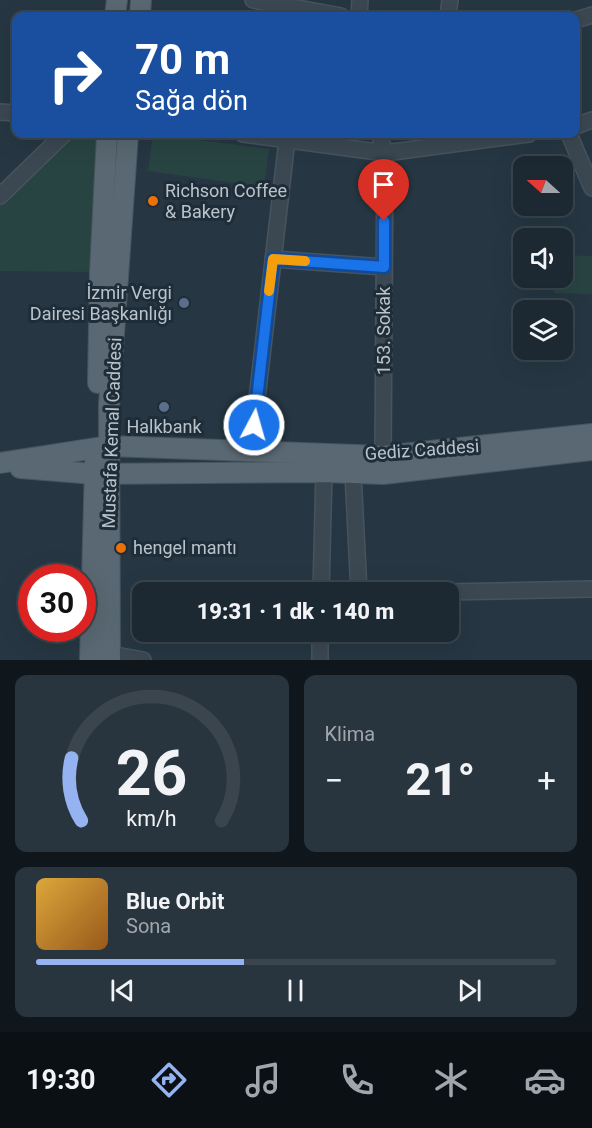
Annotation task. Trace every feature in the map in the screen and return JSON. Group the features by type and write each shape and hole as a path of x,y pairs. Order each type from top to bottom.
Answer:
{"main road":[{"name":"Mustafa Kemal Caddesi","path":"103,447 100,272 107,138"},
{"name":"Mustafa Kemal Caddesi","path":"90,660 101,474 109,405 128,138"},
{"name":"Gediz Caddesi","path":"0,465 103,447 383,456 592,435"},
{"name":"Gediz Caddesi","path":"0,465 101,474 324,472 383,474 592,450"},
{"name":"Mustafa Kemal Caddesi","path":"101,474 110,657"}],"street":[{"path":"253,0 319,12"},
{"path":"0,196 60,138"},
{"path":"272,138 385,153 455,138"},
{"name":"153. Sokak","path":"380,138 385,153 383,456"},
{"path":"571,138 592,188"},
{"path":"254,425 287,140"},
{"path":"273,259 384,267"},
{"path":"321,582 324,472"},
{"path":"353,473 358,582"},
{"path":"459,592 592,589"},
{"path":"320,642 320,660"},
{"path":"110,657 143,660"}],"green space":[{"path":"60,138 107,138 100,272 0,271 0,196"},
{"path":"152,138 184,138 269,149 264,187 148,171"},
{"path":"573,255 592,256 592,294 554,293 554,288 573,288"}],"slow traffic":[{"path":"269,291 273,259 305,261"}],"place":[{"name":"Richson Coffee & Bakery","path":"153,201"},
{"name":"İzmir Vergi Dairesi Başkanlığı","path":"184,303"},
{"name":"Halkbank","path":"164,407"},
{"name":"hengel mantı","path":"121,548"}],"route":[{"path":"254,425 273,259 384,267 384,221"}]}
